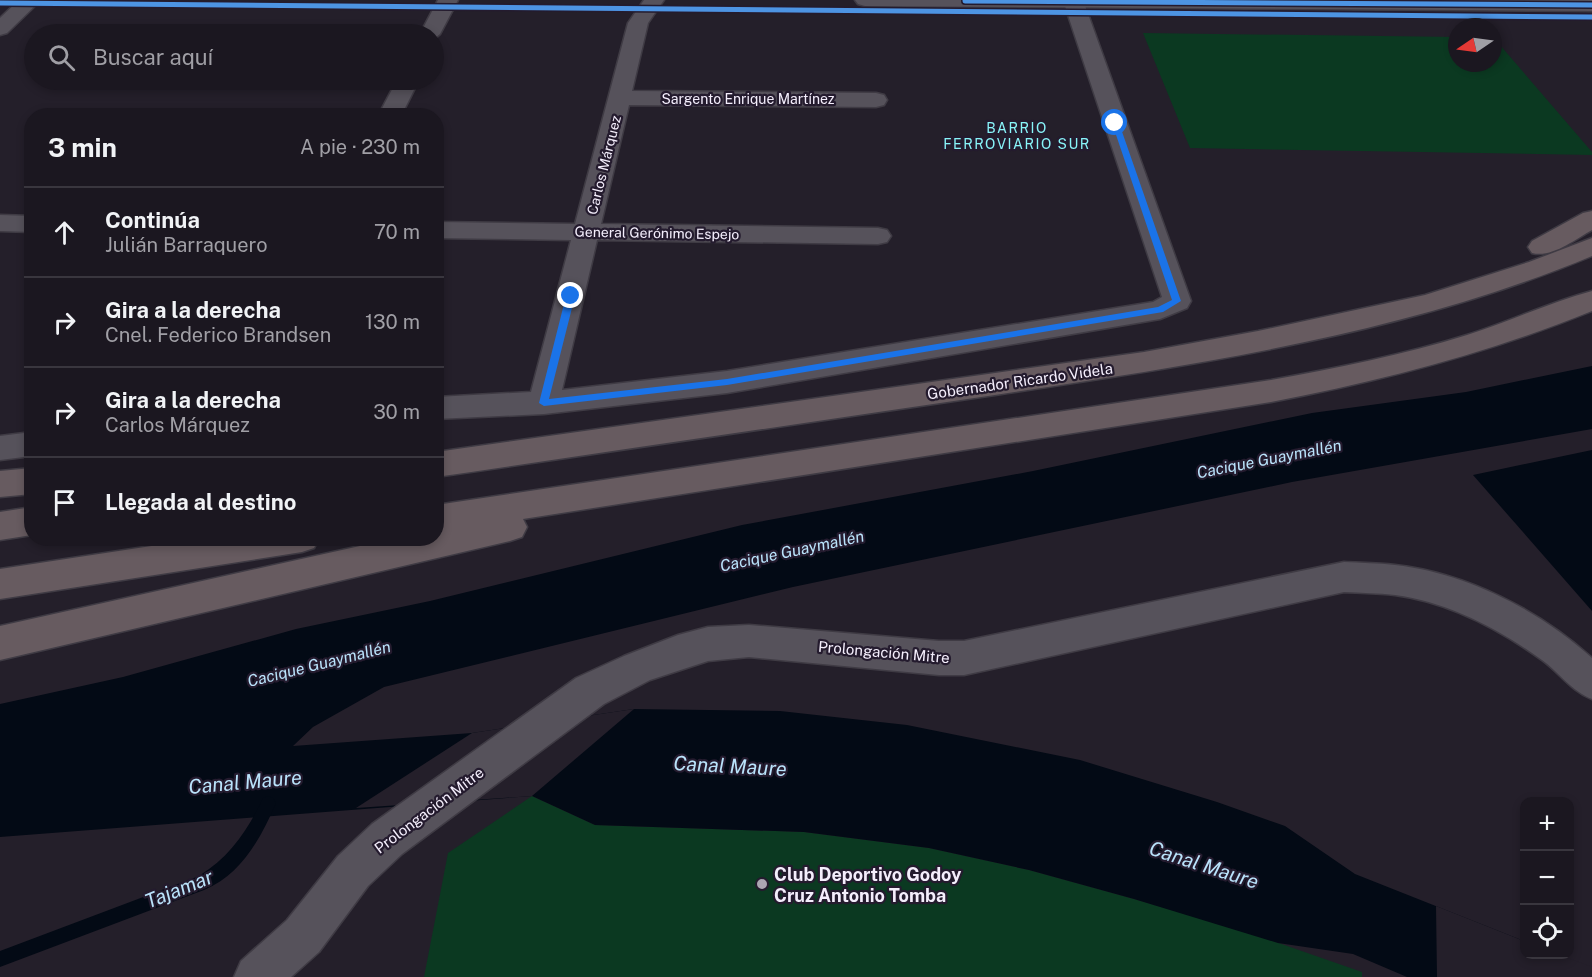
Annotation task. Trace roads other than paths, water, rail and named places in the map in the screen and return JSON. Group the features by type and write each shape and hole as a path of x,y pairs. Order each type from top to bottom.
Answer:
{"highway":[{"path":"1424,304 1564,236 1592,219"},
{"name":"Gobernador Ricardo Videla","path":"444,464 1144,362 1424,304 1513,276 1592,246"},
{"path":"1535,325 1592,300"},
{"path":"444,518 1321,382 1395,366 1592,310"},
{"path":"444,444 704,427"},
{"path":"444,541 746,472"},
{"path":"0,484 24,481"},
{"path":"0,526 24,522"},
{"path":"10,582 249,546"},
{"path":"0,643 423,546"}],"street":[{"path":"0,29 32,0"},
{"path":"435,24 448,0"},
{"name":"Carlos Márquez","path":"544,403 638,22 654,0"},
{"path":"865,0 1592,5"},
{"path":"444,408 544,403 727,382 1161,310 1177,301 1073,1"},
{"path":"394,108 403,90"},
{"name":"Sargento Enrique Martínez","path":"621,98 876,100"},
{"path":"0,223 24,224"},
{"name":"General Gerónimo Espejo","path":"444,230 878,236"},
{"path":"0,448 24,445"},
{"name":"Prolongación Mitre","path":"257,977 303,936 353,871 387,839 545,722 591,691 628,673 678,652 708,644 749,641 939,658 964,658 1344,578 1396,580 1452,593 1501,615 1556,649 1592,682"}],"water":[{"path":"1592,366 1592,429 1292,482 793,587 384,687 313,727 293,746 472,733 634,709 780,711 907,725 1080,760 1217,802 1285,826 1355,874 1520,939 1520,959 1539,959 1592,977 1407,977 1353,954 1278,943 1029,870 929,848 804,832 595,825 532,796 0,837 0,704 123,677 296,629 430,601 742,525 1033,471 1312,413 1466,392"},
{"path":"1592,450 1592,611 1473,475"}],"waterway":[{"name":"Tajamar","path":"0,959 204,882 216,875 235,858 250,838 268,803"}],"place":[{"name":"Club Deportivo Godoy Cruz Antonio Tomba","path":"762,884"}],"district":[{"name":"BARRIO FERROVIARIO SUR","path":"1017,136"}],"water label":[{"name":"Cacique Guaymallén","path":"1269,459"},
{"name":"Cacique Guaymallén","path":"792,551"},
{"name":"Cacique Guaymallén","path":"319,664"},
{"name":"Canal Maure","path":"730,766"},
{"name":"Canal Maure","path":"245,782"},
{"name":"Canal Maure","path":"1204,865"}]}
